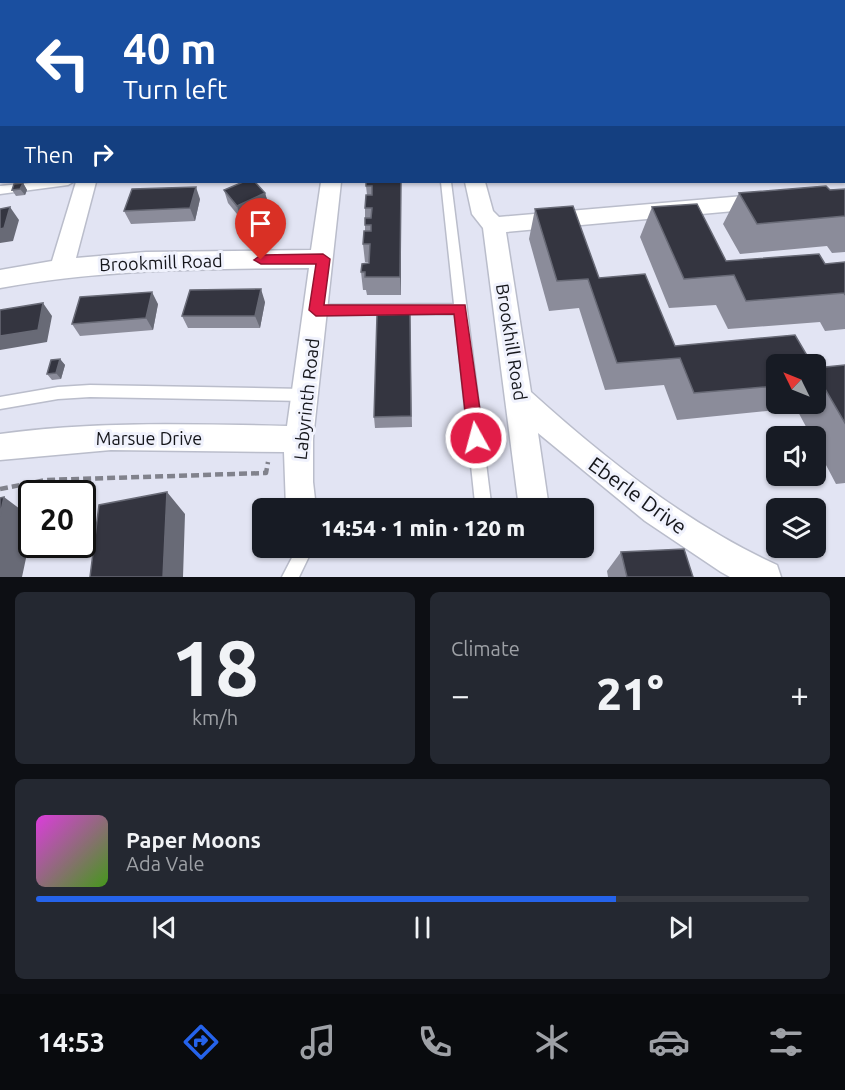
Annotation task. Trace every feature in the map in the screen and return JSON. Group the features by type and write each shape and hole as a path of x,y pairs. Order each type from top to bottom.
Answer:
{"street":[{"path":"62,268 86,183"},
{"name":"Labyrinth Road","path":"300,498 298,482 285,439 304,395 331,183"},
{"name":"Brookhill Road","path":"475,183 483,214 494,225 533,498"},
{"path":"494,225 786,199"},
{"name":"Brookmill Road","path":"0,279 62,268 146,261 323,259"},
{"name":"Eberle Drive","path":"520,400 564,441 674,524 727,557 765,577"},
{"name":"Marsue Drive","path":"0,447 49,439 109,437 285,439"}],"lane":[{"path":"0,190 60,183"},
{"path":"446,183 482,498"},
{"path":"316,310 460,309"},
{"path":"0,403 58,393 90,391 304,395"},
{"path":"290,577 300,558"}],"path":[{"path":"0,489 46,480 266,473 285,439"}],"building":[{"path":"23,183 20,189 12,190 14,184"},
{"path":"241,183 256,183 265,193 237,206 224,190"},
{"path":"366,183 401,183 400,277 365,277 365,272 361,272 362,264 369,263 370,244 363,244 364,231 371,231 371,225 365,225 365,218 371,218 372,208 365,208 366,195 372,195 372,186 366,186"},
{"path":"826,186 830,190 845,189 845,216 757,224 739,193"},
{"path":"196,187 190,208 124,211 132,189"},
{"path":"697,204 726,261 819,254 825,264 845,262 845,295 844,293 746,301 734,275 684,279 652,207"},
{"path":"573,206 599,278 645,274 675,346 795,335 806,354 766,354 766,387 694,393 680,358 617,363 588,279 557,281 535,209"},
{"path":"10,207 4,228 0,229 0,209"},
{"path":"261,289 255,316 182,316 190,290"},
{"path":"152,292 146,318 72,324 80,297"},
{"path":"43,303 38,330 0,336 0,310"},
{"path":"410,314 411,416 374,417 377,315"},
{"path":"60,359 56,373 47,374 51,360"},
{"path":"845,365 845,423 826,391 826,367"},
{"path":"167,492 163,577 90,577 92,558 96,558 99,505"},
{"path":"4,497 0,516 0,498"},
{"path":"684,549 693,577 627,577 621,552"}],"route":[{"path":"261,260 323,259 316,310 460,309 476,438"}]}
